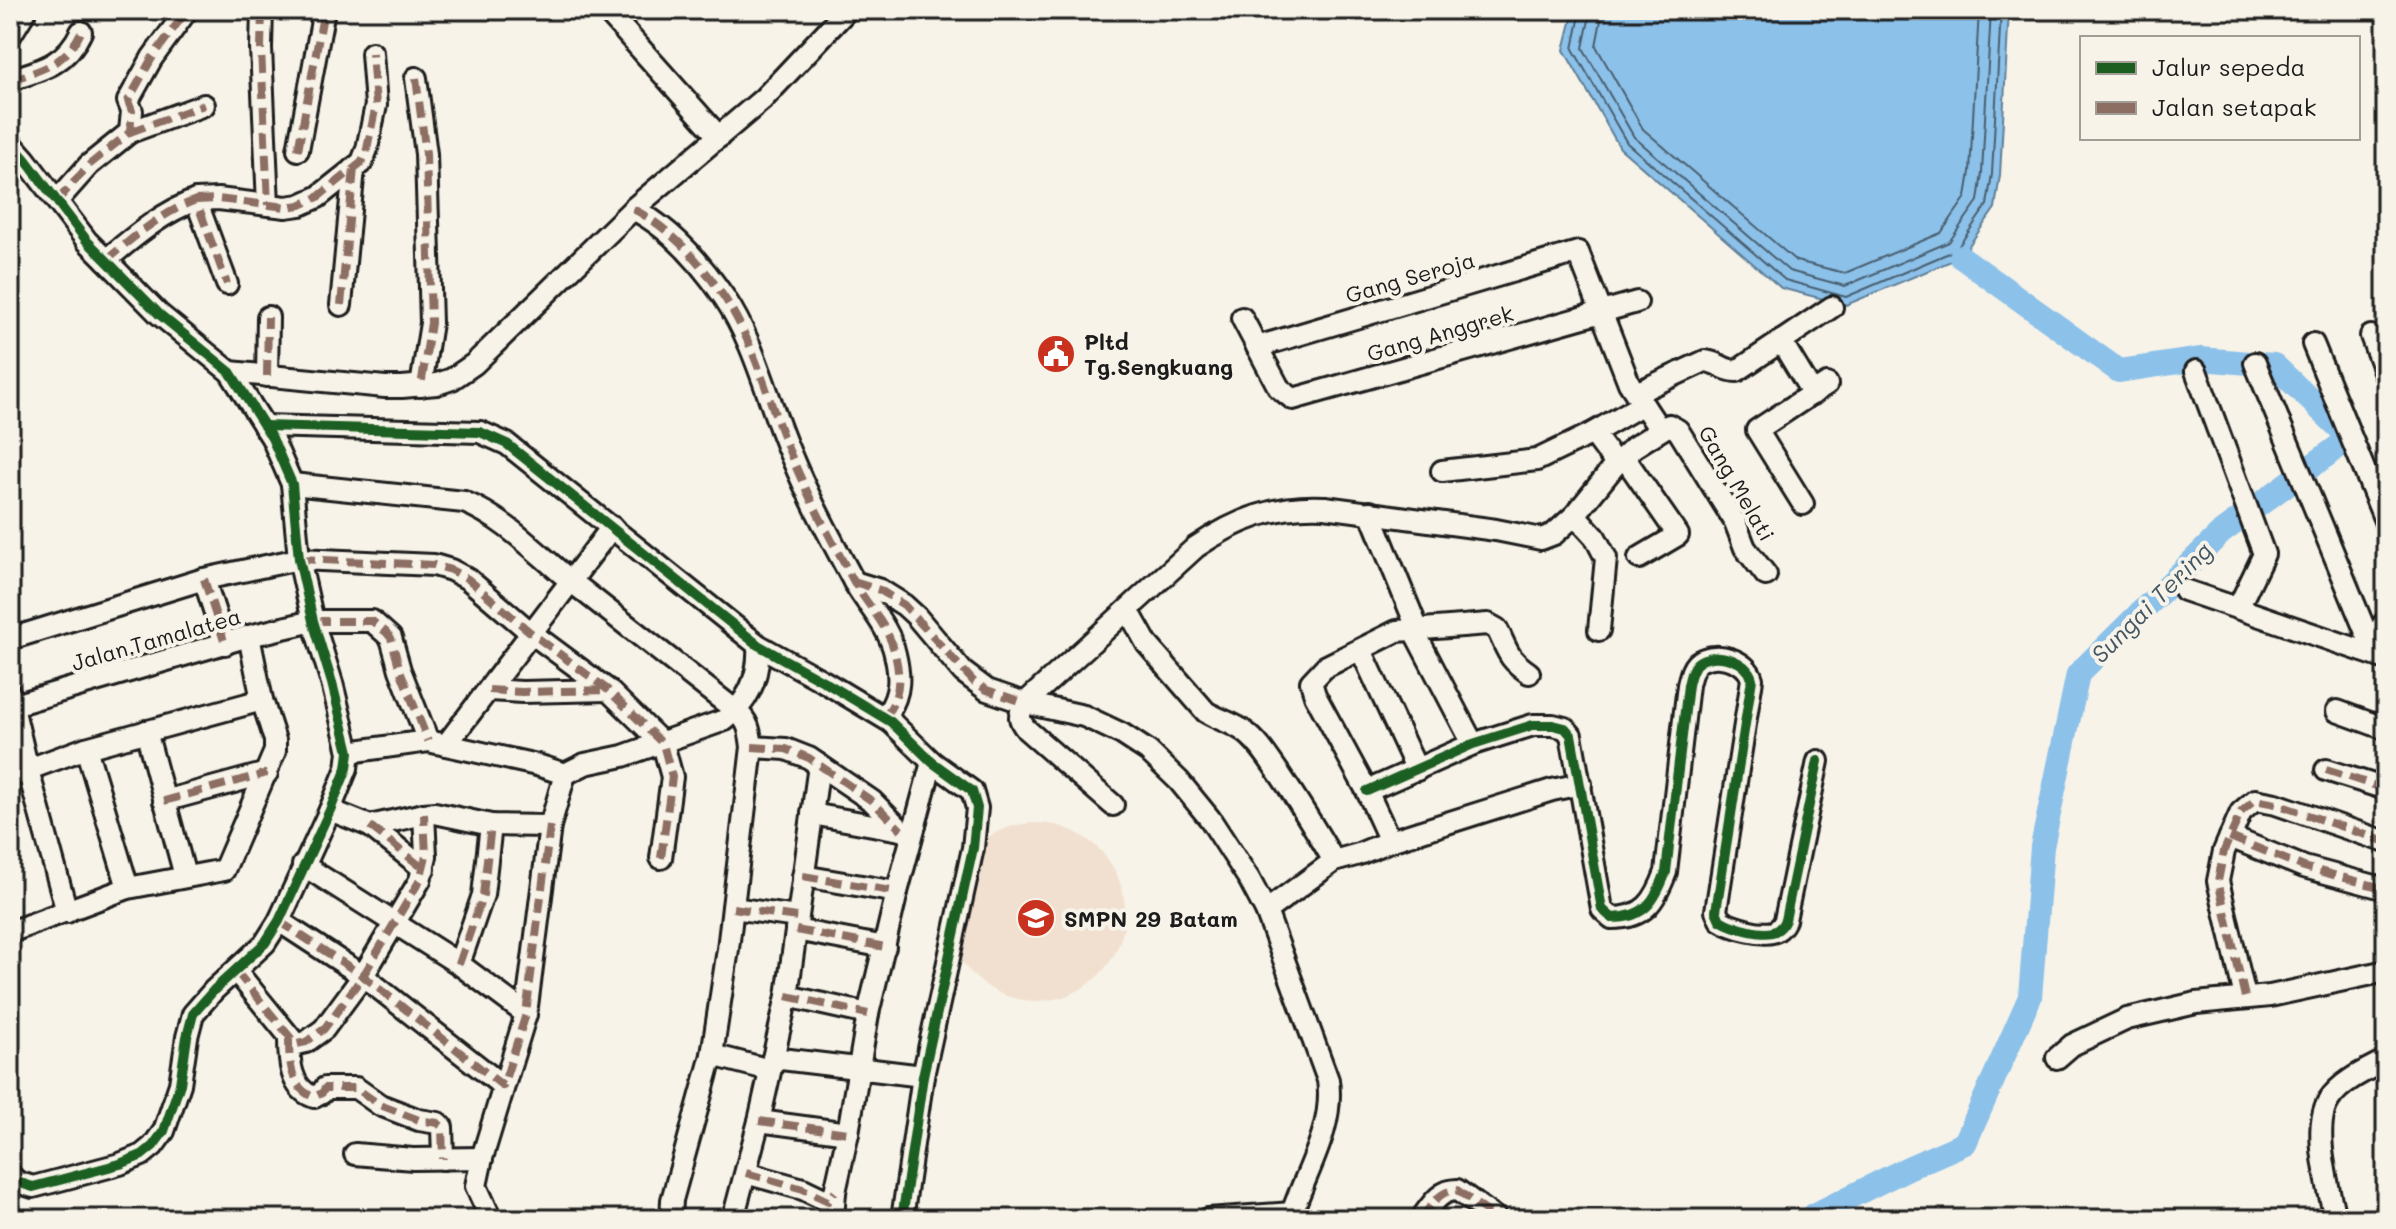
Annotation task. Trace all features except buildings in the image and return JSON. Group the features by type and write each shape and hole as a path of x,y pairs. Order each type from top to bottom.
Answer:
{"street":[{"path":"10,36 26,10"},
{"path":"130,132 132,111 128,101 152,58 187,10"},
{"path":"262,10 268,205"},
{"path":"298,150 324,10"},
{"path":"606,10 719,137"},
{"path":"230,372 385,387 421,386 452,379 474,364 633,209 763,99 847,10"},
{"path":"10,80 45,69 58,61 75,46 81,32"},
{"path":"106,260 143,229 196,200 203,198 286,207 318,197 362,162 365,156 376,105 372,53"},
{"path":"416,78 426,154 431,323 421,386"},
{"path":"57,201 89,165 130,132 204,105"},
{"path":"10,142 87,241 159,314 230,372 278,449 292,484 299,559 349,752 347,768 330,810 279,921 265,943 193,1014 180,1084 164,1131 153,1146 142,1155 120,1164 33,1187 17,1182 10,1175"},
{"path":"341,305 354,168"},
{"path":"196,200 227,284"},
{"path":"633,209 674,237 703,269 726,300 745,335 793,460 854,582 888,634 895,652 900,684 895,702 888,712 891,722"},
{"name":"Gang Seroja","path":"1257,347 1578,252 1601,312"},
{"name":"Gang Anggrek","path":"1257,347 1279,388 1293,399 1637,302"},
{"path":"1442,471 1537,460 1593,433 1640,399 1705,361 1714,362 1727,371 1737,371 1832,307"},
{"path":"1113,805 1020,722 1019,713 1025,703 1196,547 1246,518 1302,506 1370,512 1541,539 1554,534 1575,515 1634,447 1660,430 1629,383 1601,312"},
{"path":"267,376 268,317"},
{"path":"1242,318 1257,347"},
{"path":"2371,336 2386,376"},
{"path":"1781,341 1820,389 1757,430 1803,504"},
{"path":"2313,344 2386,523"},
{"path":"2255,363 2366,646"},
{"path":"2196,371 2264,554 2238,608"},
{"name":"Gang Melati","path":"1660,430 1669,425 1678,430 1735,522 1745,548 1766,575"},
{"path":"264,426 480,432 507,444 758,645 891,722 932,762 968,787 977,808 973,848 923,1076 902,1219"},
{"path":"1593,433 1620,461 1678,535 1639,558"},
{"path":"292,484 464,502 496,518 744,717 752,747 712,1055 672,1200 671,1219"},
{"path":"1370,512 1416,631 1473,744"},
{"path":"1575,515 1595,537 1606,558 1599,630"},
{"path":"437,743 489,690 612,527"},
{"path":"10,639 204,579 299,559 434,565 451,570 468,579 530,632 608,690 663,744 672,777 661,858"},
{"path":"204,579 225,644"},
{"path":"854,582 880,590 904,605 974,682 987,690 1025,703 1084,716 1122,734 1148,751 1179,781 1210,819 1249,879 1266,911 1328,1080 1330,1095 1323,1133 1291,1216 1208,1219"},
{"path":"2184,590 2366,646 2386,659"},
{"path":"1128,610 1147,644 1206,712 1248,733 1266,754 1334,861"},
{"name":"Jalan.Tamalatea","path":"12,699 313,621 372,621 391,638 400,670 437,743"},
{"path":"2366,646 2386,621"},
{"path":"1390,841 1311,682 1325,667 1397,631 1488,624 1494,625 1500,633 1507,654 1529,673"},
{"path":"10,932 128,888 224,870 273,760 275,740 262,700 249,636"},
{"path":"491,1219 476,1186 526,1014 550,826 565,774 585,764 663,744 725,720 748,695 758,672 758,645"},
{"path":"1361,650 1417,770"},
{"path":"1367,791 1473,744 1533,725 1565,728 1571,735 1602,909 1612,918 1629,918 1652,900 1666,872 1688,685 1693,668 1704,659 1724,658 1748,668 1752,679 1716,911 1723,923 1770,933 1777,931 1785,920 1818,761"},
{"path":"489,690 608,690"},
{"path":"12,699 19,773 67,912"},
{"path":"19,773 86,748 262,700"},
{"path":"2337,711 2386,729"},
{"path":"146,731 185,876"},
{"path":"349,752 437,743 565,774"},
{"path":"752,747 797,752 872,801 907,831"},
{"path":"86,748 128,888"},
{"path":"833,1219 835,1192 868,1014 897,892 907,831 932,762"},
{"path":"733,1219 787,996 819,765"},
{"path":"2326,770 2386,789"},
{"path":"164,801 267,773"},
{"path":"1266,911 1334,861 1552,790 1581,784"},
{"path":"2245,997 2218,881 2224,851 2241,812 2255,800 2276,804 2386,842"},
{"path":"330,810 370,826 424,869"},
{"path":"370,826 424,814 450,815 491,825 550,826"},
{"path":"236,971 289,1039 302,1044 324,1029 363,976 420,880 426,856 424,814"},
{"path":"812,814 907,831"},
{"path":"459,964 483,895 491,825"},
{"path":"2230,837 2304,867 2386,889"},
{"path":"303,865 459,964 526,1014"},
{"path":"803,876 897,892"},
{"path":"733,908 885,947"},
{"path":"279,921 363,976 503,1086"},
{"path":"2057,1058 2072,1045 2127,1019 2196,1003 2270,996 2386,971"},
{"path":"787,996 868,1014"},
{"path":"289,1039 289,1058 294,1078 303,1092 314,1097 325,1088 356,1088 380,1105 419,1120 438,1123 442,1127 443,1159"},
{"path":"712,1055 771,1064 923,1076"},
{"path":"2335,1219 2323,1157 2322,1124 2327,1102 2350,1080 2386,1060"},
{"path":"759,1121 848,1133"},
{"path":"355,1154 482,1158"},
{"path":"746,1173 803,1189 828,1201 835,1192"},
{"path":"1421,1219 1438,1197 1451,1189 1457,1190 1497,1219"}],"shaded area":[{"name":"SMPN 29 Batam","path":"1036,823 1070,829 1099,849 1119,878 1125,912 1119,946 1099,975 1070,995 1036,1001 1002,995 973,975 953,946 947,912 953,878 973,849 1002,829"}],"water":[{"path":"1574,10 2009,10 2000,175 1995,208 1961,257 1846,305 1781,288 1620,148 1564,50"}],"waterway":[{"name":"Sungai Tering","path":"1811,1219 1908,1168 1965,1143 2030,997 2042,847 2078,674 2222,532 2350,438 2274,365 2200,359 2119,371 1961,257"}],"marked path":[{"path":"57,201 89,165 130,132 132,111 128,101 152,58 187,10"},
{"path":"262,10 268,205"},
{"path":"298,150 324,10"},
{"path":"10,80 43,69 60,59 81,32"},
{"path":"196,200 218,199 286,207 300,205 318,197 362,162 376,105 372,53"},
{"path":"416,78 426,154 431,323 421,386"},
{"path":"130,132 204,105"},
{"path":"341,305 354,168"},
{"path":"106,260 160,219 196,200 227,284"},
{"path":"633,209 660,226 684,247 715,284 735,316 807,491 853,580 892,644 898,677 897,691 888,712 891,722"},
{"path":"267,376 268,317"},
{"path":"299,559 434,565 451,570 468,579 530,632 608,690 663,744 672,777 661,858"},
{"path":"204,579 225,644"},
{"path":"854,582 880,590 904,605 974,682 987,690 1025,703"},
{"path":"313,621 372,621 386,632 391,638 428,741"},
{"path":"489,690 608,690"},
{"path":"752,747 786,749 809,758 872,801 901,830"},
{"path":"2326,770 2386,789"},
{"path":"164,801 267,773"},
{"path":"2245,997 2218,881 2224,851 2241,812 2255,800 2276,804 2386,842"},
{"path":"236,971 297,1044 306,1042 324,1029 363,976 420,880 426,856 424,814"},
{"path":"459,964 483,895 491,825"},
{"path":"370,826 424,869"},
{"path":"279,921 363,976 503,1086 526,1014 550,826"},
{"path":"2230,837 2304,867 2386,889"},
{"path":"803,876 897,892"},
{"path":"733,908 797,917"},
{"path":"796,930 885,947"},
{"path":"787,996 868,1014"},
{"path":"289,1039 292,1073 306,1093 314,1097 325,1088 356,1088 380,1105 419,1120 438,1123 442,1127 443,1159"},
{"path":"759,1121 848,1133"},
{"path":"746,1173 803,1189 828,1201 835,1192"},
{"path":"1421,1219 1440,1196 1457,1190 1497,1219"}],"cycle path":[{"path":"10,142 87,241 159,314 230,372 272,438 292,484 299,559 349,752 347,768 330,810 279,921 265,943 193,1014 180,1084 164,1131 153,1146 142,1155 120,1164 33,1187 17,1182 10,1175"},
{"path":"264,426 480,432 507,444 758,645 891,722 932,762 972,791 977,808 973,848 923,1076 902,1219"},
{"path":"1367,791 1473,744 1533,725 1565,728 1571,735 1602,909 1612,918 1633,915 1653,899 1666,872 1692,672 1697,663 1707,658 1730,659 1744,667 1752,679 1716,911 1725,923 1765,933 1777,930 1785,920 1818,761"}],"place":[{"name":"Pltd Tg.Sengkuang","path":"1056,354"},
{"name":"SMPN 29 Batam","path":"1036,918"}]}
